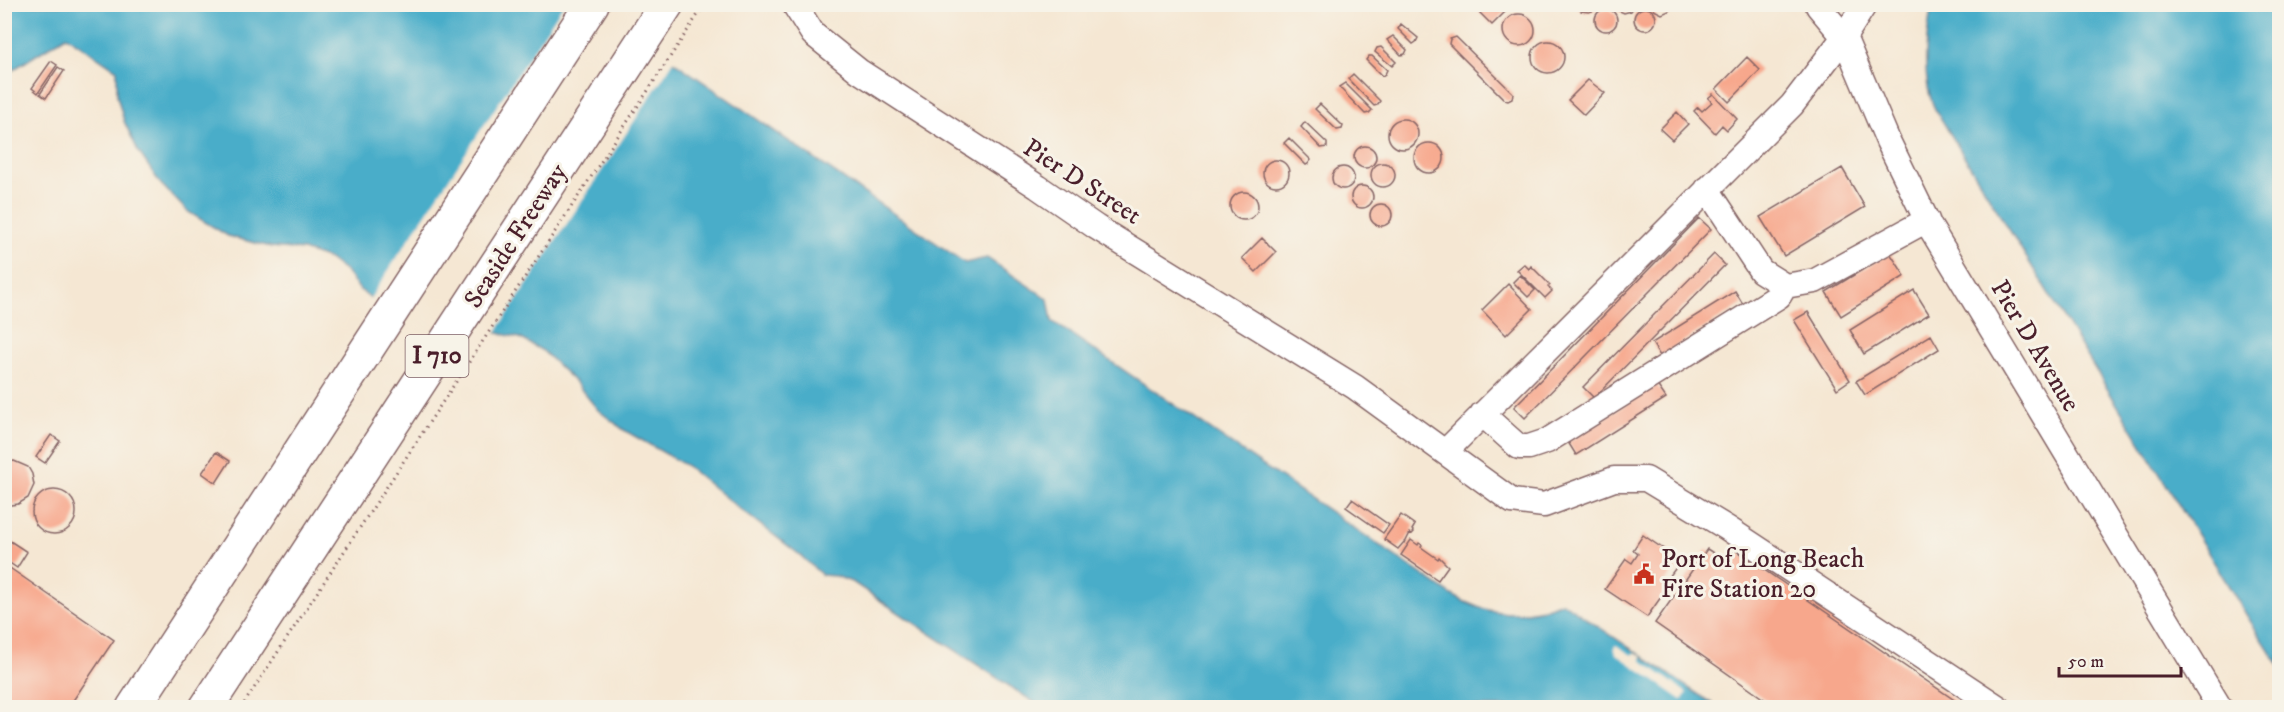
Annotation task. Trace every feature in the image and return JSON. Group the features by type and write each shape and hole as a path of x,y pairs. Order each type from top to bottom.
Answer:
{"highway":[{"name":"I 710","path":"133,708 592,4"},
{"name":"Seaside Freeway","path":"206,708 667,4"}],"street":[{"name":"Pier D Street","path":"794,4 813,34 859,71 1096,227 1355,387 1512,501 1544,505 1614,478 1646,479 1727,528 1999,708"},
{"path":"1445,452 1792,105 1844,37 1865,4"},
{"name":"Pier D Avenue","path":"1818,6 1844,37 1888,141 1927,220 2220,708"},
{"path":"1707,189 1761,271 1785,286 1815,281 1927,220"},
{"path":"1482,414 1519,447 1529,447 1547,441 1779,296 1785,286"}],"path":[{"path":"241,708 705,4"}],"water":[{"path":"5,5 636,5 665,54 676,63 965,263 987,258 1048,299 1052,321 1452,595 1478,607 1506,613 1534,611 1562,602 1717,707 1041,707 854,583 836,576 822,575 687,466 624,430 598,410 576,383 543,351 520,338 385,308 360,290 347,273 329,259 303,250 271,247 228,236 187,211 160,183 138,151 124,121 117,96 117,70 66,36 5,75"},
{"path":"1932,5 2279,5 2279,665 1935,109 1926,72"}],"pier":[{"path":"639,4 656,40 675,59 494,335 435,341 419,334 407,323 369,300 563,5"},
{"path":"1616,645 1632,655 1635,652 1642,656 1641,660 1687,693 1682,700 1616,654 1614,647"}],"building":[{"path":"1486,4 1513,4 1492,25 1479,12"},
{"path":"1576,4 1599,4 1595,10 1589,12 1581,11"},
{"path":"1614,4 1636,4 1631,11 1624,13 1617,10"},
{"path":"1651,4 1674,4 1669,11 1662,14 1654,10"},
{"path":"1645,8 1653,11 1656,19 1653,27 1645,30 1637,27 1634,19 1637,11"},
{"path":"1606,9 1614,12 1617,20 1614,28 1606,31 1598,28 1595,20 1598,12"},
{"path":"1519,14 1530,19 1535,30 1530,41 1519,46 1508,41 1503,30 1508,19"},
{"path":"1401,24 1418,38 1416,42 1413,44 1398,29"},
{"path":"1393,36 1407,50 1405,54 1401,55 1387,40"},
{"path":"1456,37 1513,93 1512,99 1505,100 1449,44 1450,39"},
{"path":"1548,41 1559,46 1564,57 1559,68 1548,73 1537,68 1532,57 1537,46"},
{"path":"1381,47 1396,62 1392,66 1375,52"},
{"path":"1372,56 1387,70 1385,74 1382,76 1366,60"},
{"path":"1747,57 1760,70 1729,102 1716,89"},
{"path":"51,61 57,65 38,93 32,88"},
{"path":"58,67 64,71 46,98 40,94"},
{"path":"1353,74 1380,101 1377,105 1374,106 1348,79"},
{"path":"1588,80 1605,93 1584,115 1568,100"},
{"path":"1345,83 1372,110 1369,113 1365,114 1339,87"},
{"path":"1713,94 1737,119 1727,130 1722,125 1715,133 1694,111 1698,107 1702,111 1712,102 1708,98"},
{"path":"1320,104 1343,126 1342,129 1337,130 1315,109"},
{"path":"1677,112 1688,124 1672,140 1660,129"},
{"path":"1403,119 1409,120 1417,128 1417,140 1409,148 1403,149 1397,148 1389,140 1388,134 1389,128 1397,120"},
{"path":"1305,122 1327,143 1327,147 1321,148 1301,127"},
{"path":"1289,138 1311,160 1308,164 1306,165 1284,143"},
{"path":"1429,143 1440,147 1444,158 1440,169 1429,173 1418,169 1414,158 1418,147"},
{"path":"1365,146 1373,149 1376,157 1373,165 1365,168 1357,165 1354,157 1357,149"},
{"path":"1276,160 1285,164 1289,173 1285,182 1276,186 1267,182 1263,173 1267,164"},
{"path":"1383,163 1388,164 1394,170 1394,180 1388,186 1383,187 1378,186 1372,180 1371,175 1372,170 1378,164"},
{"path":"1343,167 1351,170 1354,178 1351,186 1343,189 1335,186 1332,178 1335,170"},
{"path":"1842,168 1865,207 1784,256 1760,217"},
{"path":"1362,186 1370,189 1373,197 1370,205 1362,208 1354,205 1351,197 1354,189"},
{"path":"1244,192 1254,196 1258,206 1254,216 1244,220 1234,216 1230,206 1234,196"},
{"path":"1381,204 1389,207 1392,215 1389,223 1381,226 1373,223 1370,215 1373,207"},
{"path":"1699,218 1711,229 1525,418 1514,407"},
{"path":"1262,238 1276,252 1256,272 1242,258"},
{"path":"1890,253 1905,276 1841,316 1826,292"},
{"path":"1714,254 1725,265 1594,398 1583,387"},
{"path":"1524,264 1529,269 1531,266 1550,285 1548,287 1552,291 1545,298 1517,270"},
{"path":"1520,275 1535,290 1528,297 1513,282"},
{"path":"1508,284 1532,309 1506,335 1482,310"},
{"path":"1914,290 1929,314 1864,354 1850,330"},
{"path":"1735,291 1743,304 1660,356 1652,343"},
{"path":"1808,312 1850,380 1837,389 1794,320"},
{"path":"1931,335 1939,349 1865,395 1856,381"},
{"path":"1657,385 1666,398 1576,455 1568,442"},
{"path":"51,435 60,441 45,463 36,457"},
{"path":"216,452 230,461 216,483 202,473"},
{"path":"14,461 28,467 34,485 28,498 18,504 4,504 4,463"},
{"path":"54,490 63,491 70,496 75,503 75,521 70,528 63,533 54,534 45,533 38,528 33,521 32,512 33,503 38,496 45,491"},
{"path":"1352,499 1389,525 1383,533 1346,507"},
{"path":"1401,515 1415,525 1412,530 1414,532 1410,533 1405,543 1398,549 1384,539"},
{"name":"Port of Long Beach Fire Station 20","path":"1643,535 1681,561 1663,585 1668,587 1647,617 1605,589 1626,559 1632,563 1638,554 1633,550"},
{"path":"4,537 27,552 17,568 4,559"},
{"path":"1411,540 1422,545 1421,547 1438,559 1439,557 1448,566 1438,580 1401,555"},
{"path":"1707,549 1727,562 1735,550 1966,708 1777,708 1655,623"},
{"path":"4,564 114,640 68,708 4,708"}],"place":[{"name":"Port of Long Beach Fire Station 20","path":"1644,574"}]}
